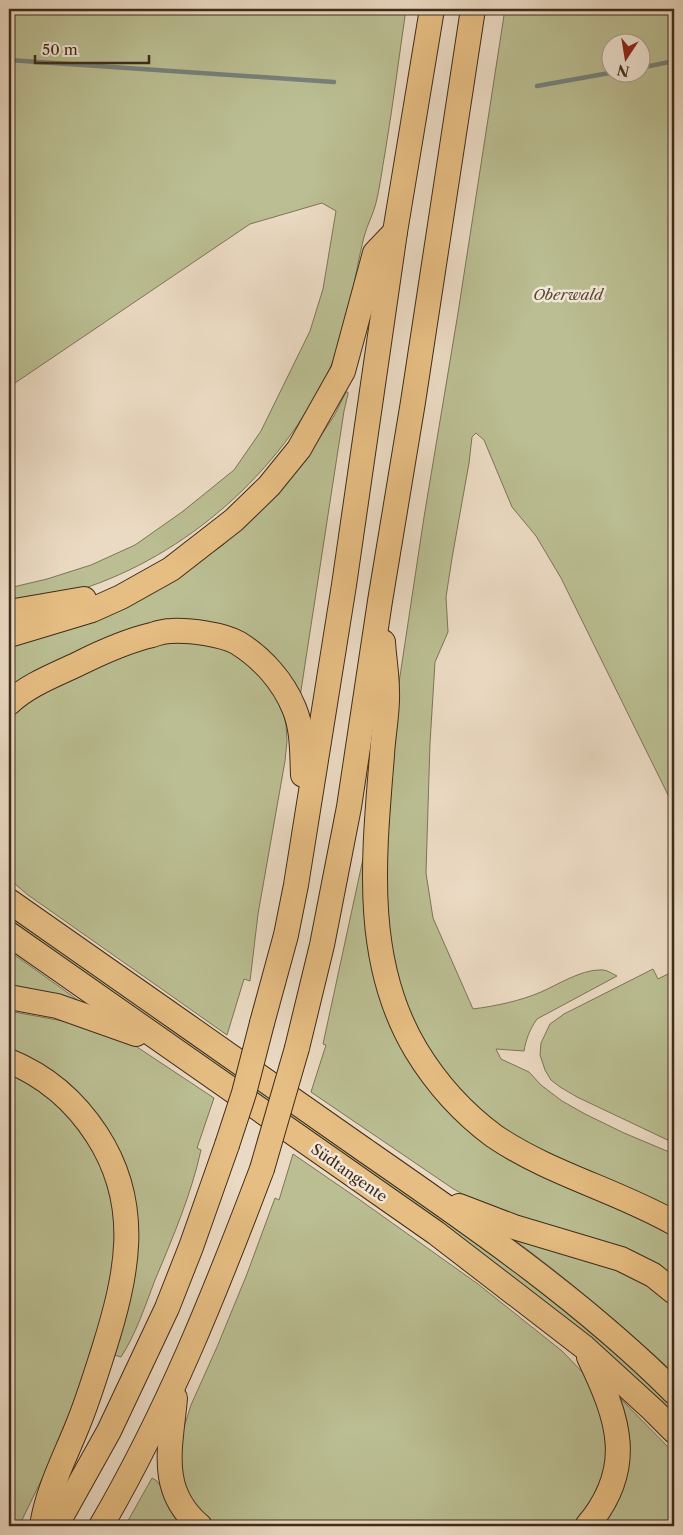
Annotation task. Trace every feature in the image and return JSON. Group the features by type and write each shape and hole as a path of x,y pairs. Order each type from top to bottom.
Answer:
{"highway":[{"path":"56,1526 109,1431 167,1308 191,1247 244,1094 286,935 344,585 395,232 432,9"},
{"path":"101,1526 145,1447 177,1382 220,1281 262,1169 297,1048 322,945 349,807 473,9"},
{"path":"9,635 92,610 121,597 171,569 234,520 269,486 299,449 343,371 375,253 395,232"},
{"path":"9,612 83,599 140,586"},
{"path":"380,601 387,692 376,830 375,912 384,971 403,1027 421,1058 449,1095 468,1114 494,1135 544,1164 655,1212 674,1223"},
{"path":"9,703 28,688 107,650 170,630 203,632 236,642 260,660 280,681 295,708 302,738 304,832"},
{"name":"Südtangente","path":"10,901 429,1194 519,1260 613,1335 674,1392"},
{"name":"Südtangente","path":"9,934 436,1233 584,1347 674,1431"},
{"path":"9,997 57,1006 166,1045"},
{"path":"9,1061 38,1075 51,1084 79,1110 109,1153 126,1209 127,1246 123,1280 114,1315 84,1410 44,1508 42,1526"},
{"path":"429,1194 514,1227 622,1259 653,1275 674,1292"},
{"path":"584,1347 615,1418 619,1451 614,1481 600,1511 587,1526"},
{"path":"177,1382 169,1474 175,1493 184,1510 200,1526"}],"green space":[{"path":"9,9 406,9 380,184 376,203 364,237 341,338 329,370 309,407 285,443 226,506 156,556 118,575 79,590 53,596 9,602 9,588 47,579 91,565 135,545 182,512 234,470 261,431 310,331 323,289 336,211 322,203 250,224 9,387"},
{"name":"Oberwald","path":"505,9 674,9 674,807 561,578 536,536 512,507 484,440 476,433 472,437 446,597 448,632 435,662 430,743 426,873 433,918 473,1009 525,998 585,972 604,970 617,976 537,1019 529,1034 524,1051 496,1049 501,1059 529,1072 541,1085 562,1101 624,1133 674,1154 674,1211 559,1159 497,1124 464,1095 434,1060 403,999 386,920 387,852 397,696"},
{"path":"346,392 348,394 300,697 202,626 9,694 9,645 174,579 223,545 264,507 308,455 334,416"},
{"path":"189,638 231,651 255,668 282,706 286,725 285,761 258,914 250,981 244,979 227,1035 28,895 9,879 9,711 131,648"},
{"path":"366,845 366,876 428,1084 674,1233 674,1283 579,1237 471,1199 311,1092 326,1045 323,1044"},
{"path":"9,912 491,1249 617,1350 674,1407 674,1418 9,922"},
{"path":"9,951 71,995 79,1001 9,991"},
{"path":"653,969 658,979 674,971 674,1143 560,1087 551,1080 540,1055 541,1043 550,1024 564,1014"},
{"path":"9,1011 73,1023 134,1045 214,1098 197,1148 201,1150 181,1216 140,1320 121,1357 111,1354 118,1158 9,1052"},
{"path":"9,1068 47,1091 94,1144 117,1211 114,1282 78,1405 19,1526 9,1526"},
{"path":"293,1154 478,1284 562,1351 588,1378 610,1434 603,1487 576,1526 209,1526 183,1489 180,1440 191,1405 247,1274 275,1198 279,1200"},
{"path":"508,1235 592,1255 651,1286 674,1307 674,1373 593,1302"},
{"path":"616,1394 674,1453 674,1526 594,1526 603,1516"},
{"path":"152,1478 157,1481 188,1526 125,1526"}],"waterway":[{"path":"9,60 334,82"},
{"path":"650,66 674,61"},
{"path":"537,86 600,75"}]}
